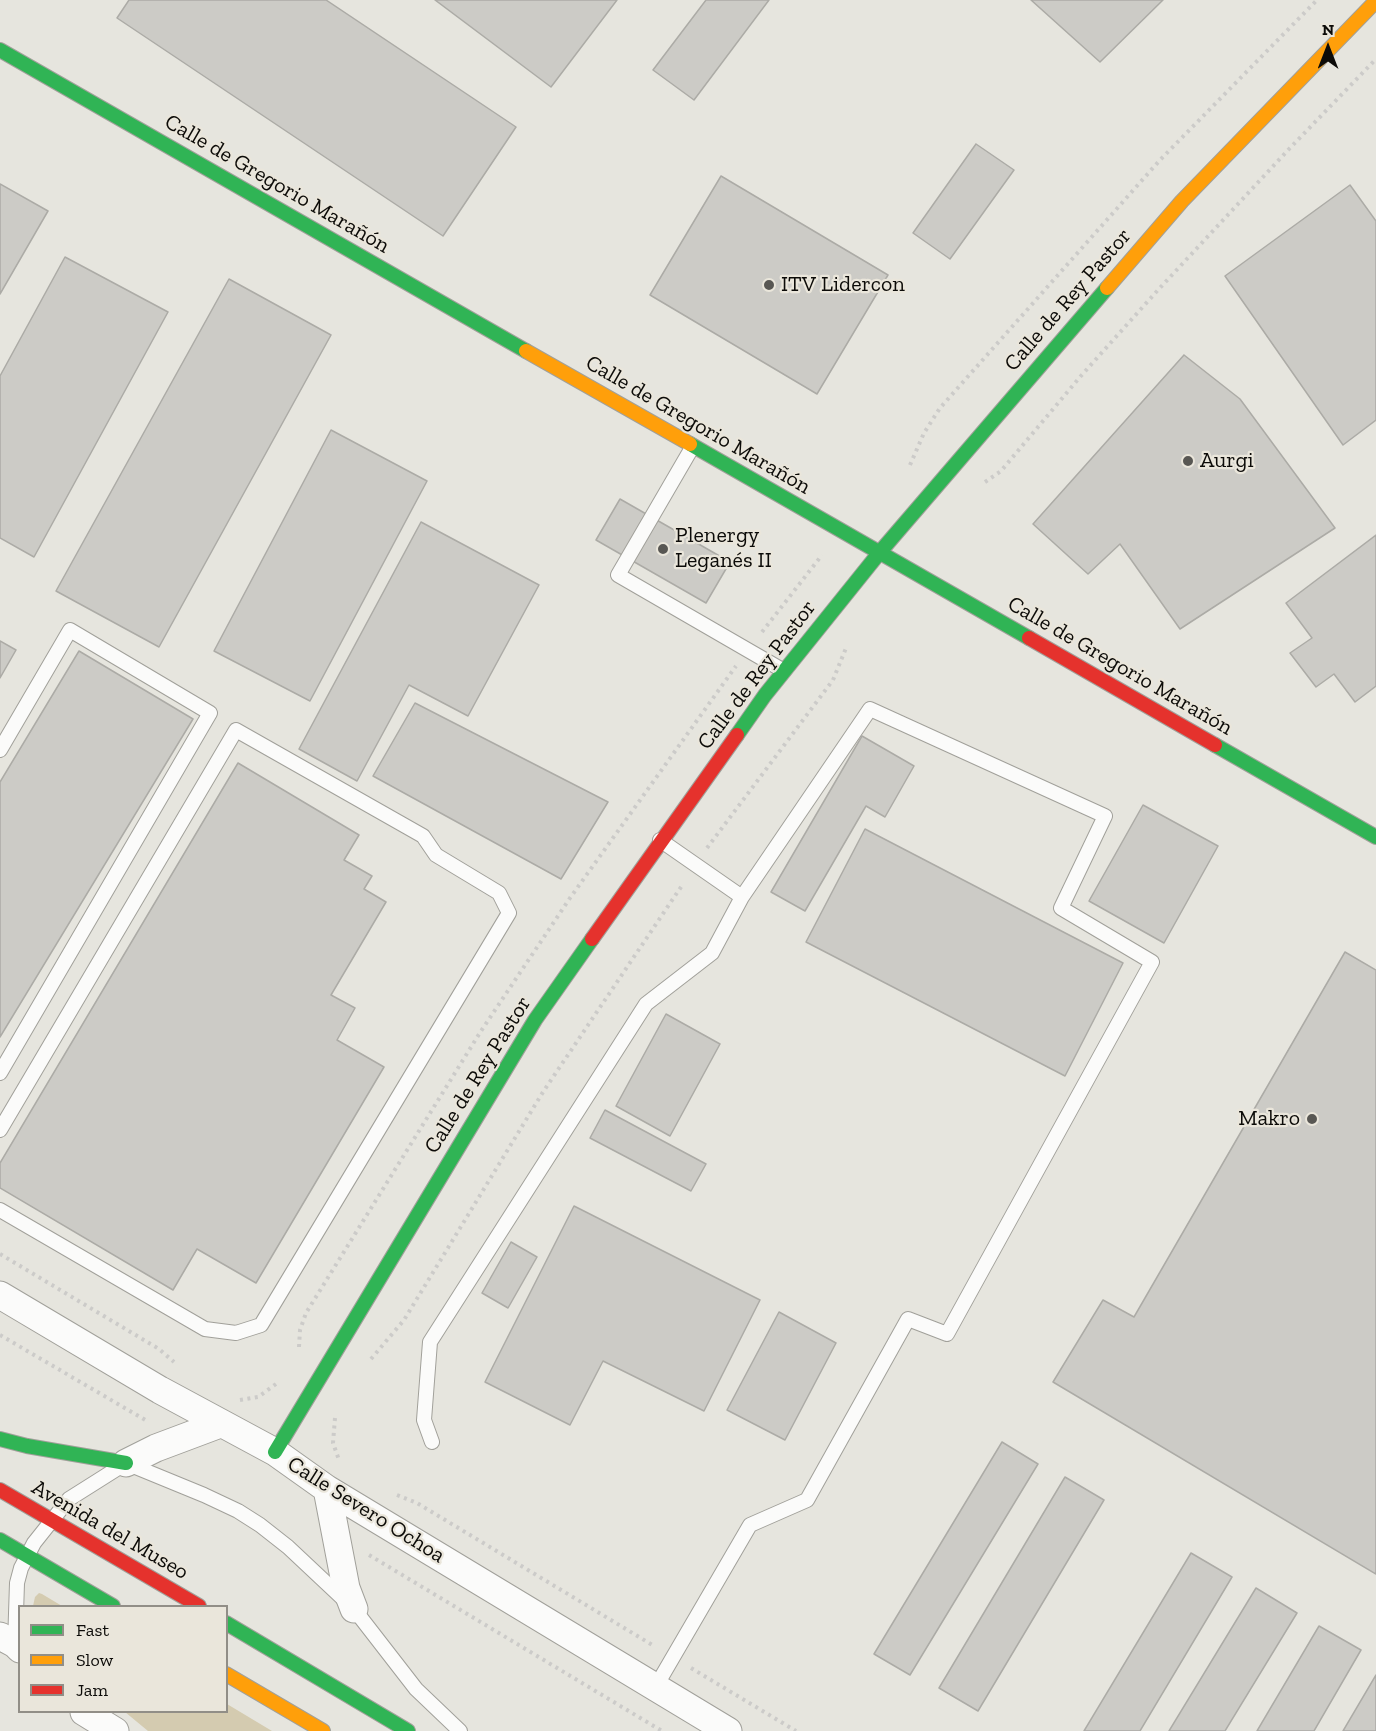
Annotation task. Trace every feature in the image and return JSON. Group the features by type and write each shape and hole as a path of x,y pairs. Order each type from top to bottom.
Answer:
{"main road":[{"name":"Calle de Rey Pastor","path":"274,1452 535,1020 660,840 784,671 880,552 1182,201 1376,1"},
{"name":"Calle de Gregorio Marañón","path":"0,50 1376,837"},
{"path":"0,1439 27,1446 126,1463"},
{"name":"Avenida del Museo","path":"0,1490 198,1605"},
{"path":"0,1540 111,1605"},
{"path":"228,1624 408,1731"},
{"path":"228,1675 323,1731"}],"street":[{"name":"Calle Severo Ochoa","path":"0,1295 220,1424 274,1452 327,1489 728,1731"},
{"path":"126,1463 156,1448 220,1424"},
{"path":"327,1489 346,1588 354,1609"},
{"path":"87,1713 114,1731"}],"lane":[{"path":"693,446 618,575 784,671"},
{"path":"0,750 70,630 210,714 0,1073"},
{"path":"432,1442 424,1420 430,1342 646,1004 712,954 742,897 870,709 1105,816 1061,908 1152,962 947,1334 908,1319 807,1500 750,1525 655,1688"},
{"path":"0,1130 236,730 423,836 436,855 500,893 509,914 261,1325 236,1333 205,1329 0,1210"},
{"path":"660,840 742,897"},
{"path":"12,1643 17,1583 27,1556 51,1520 69,1499 126,1463 204,1495 260,1525 288,1547 354,1609 416,1689 460,1731"}],"path":[{"path":"909,466 931,422 963,382 1160,160 1317,0"},
{"path":"981,484 1001,471 1080,377 1158,290 1376,59"},
{"path":"298,1349 300,1330 306,1313 474,1041 570,898 748,650 841,531"},
{"path":"365,1366 404,1320 543,1092 696,865 833,680 847,644"},
{"path":"0,1254 159,1349 176,1364"},
{"path":"239,1400 258,1396 279,1381"},
{"path":"337,1409 333,1424 333,1443 340,1462"},
{"path":"388,1492 417,1503 796,1731"}],"shaded area":[{"path":"39,1593 60,1605 33,1605 35,1597"},
{"path":"228,1705 272,1731 148,1731 126,1713 228,1713"}],"building":[{"path":"129,0 326,0 516,127 443,236 117,18"},
{"path":"435,0 617,0 551,87"},
{"path":"706,0 769,0 694,100 653,70"},
{"path":"1031,0 1163,0 1100,62"},
{"path":"976,144 1014,170 950,259 913,233"},
{"name":"ITV Lidercon","path":"721,176 888,275 817,394 650,295"},
{"path":"0,184 48,211 0,294"},
{"path":"1350,185 1376,221 1376,420 1343,445 1225,276"},
{"path":"65,257 168,312 34,557 0,538 0,376"},
{"path":"229,279 331,335 159,647 56,591"},
{"name":"Aurgi","path":"1184,355 1240,399 1335,528 1180,629 1120,544 1088,574 1033,524"},
{"path":"331,430 427,481 310,701 214,651"},
{"path":"620,499 730,562 706,603 596,540"},
{"path":"421,522 539,585 468,716 409,685 357,781 299,749"},
{"path":"1376,535 1376,686 1355,702 1334,674 1316,687 1290,653 1312,638 1286,603"},
{"path":"0,641 16,650 0,678"},
{"path":"79,651 193,719 0,1037 0,782"},
{"path":"415,703 608,802 561,879 373,776"},
{"path":"862,736 914,766 885,817 866,806 805,911 771,892"},
{"path":"238,763 359,835 344,860 372,876 364,889 386,902 331,995 355,1008 337,1040 384,1067 256,1283 197,1249 173,1290 0,1188 0,1163"},
{"path":"1143,805 1218,846 1164,943 1089,901"},
{"path":"865,829 1123,963 1065,1076 806,942"},
{"name":"Makro","path":"1345,952 1376,970 1376,1574 1053,1382 1103,1300 1134,1317"},
{"path":"666,1014 720,1044 670,1136 616,1106"},
{"path":"605,1110 706,1164 691,1191 590,1138"},
{"path":"574,1206 760,1300 704,1411 603,1361 570,1425 485,1382"},
{"path":"511,1242 537,1257 508,1308 482,1293"},
{"path":"779,1312 836,1343 785,1440 727,1410"},
{"path":"1002,1442 1038,1464 910,1675 874,1654"},
{"path":"1065,1477 1104,1500 978,1711 939,1688"},
{"path":"1191,1553 1232,1577 1140,1731 1084,1731"},
{"path":"1256,1588 1297,1613 1225,1731 1169,1731"},
{"path":"1319,1626 1361,1650 1314,1731 1257,1731"},
{"path":"1376,1675 1376,1731 1343,1731"}],"traffic: fast":[{"path":"0,50 526,351"},
{"path":"737,735 765,695 880,552 1107,288"},
{"path":"690,444 1029,638"},
{"path":"1215,745 1376,837"},
{"path":"275,1452 535,1020 592,939"},
{"path":"0,1439 27,1446 126,1463"},
{"path":"0,1540 111,1605"},
{"path":"228,1624 408,1731"}],"traffic: slow":[{"path":"1107,288 1182,201 1376,1"},
{"path":"526,351 690,444"},
{"path":"228,1675 323,1731"}],"traffic: jam":[{"path":"1029,638 1215,745"},
{"path":"592,939 737,735"},
{"path":"0,1490 197,1605"}],"place":[{"name":"ITV Lidercon","path":"769,285"},
{"name":"Aurgi","path":"1188,461"},
{"name":"Plenergy Leganés II","path":"663,549"},
{"name":"Makro","path":"1312,1119"}]}
